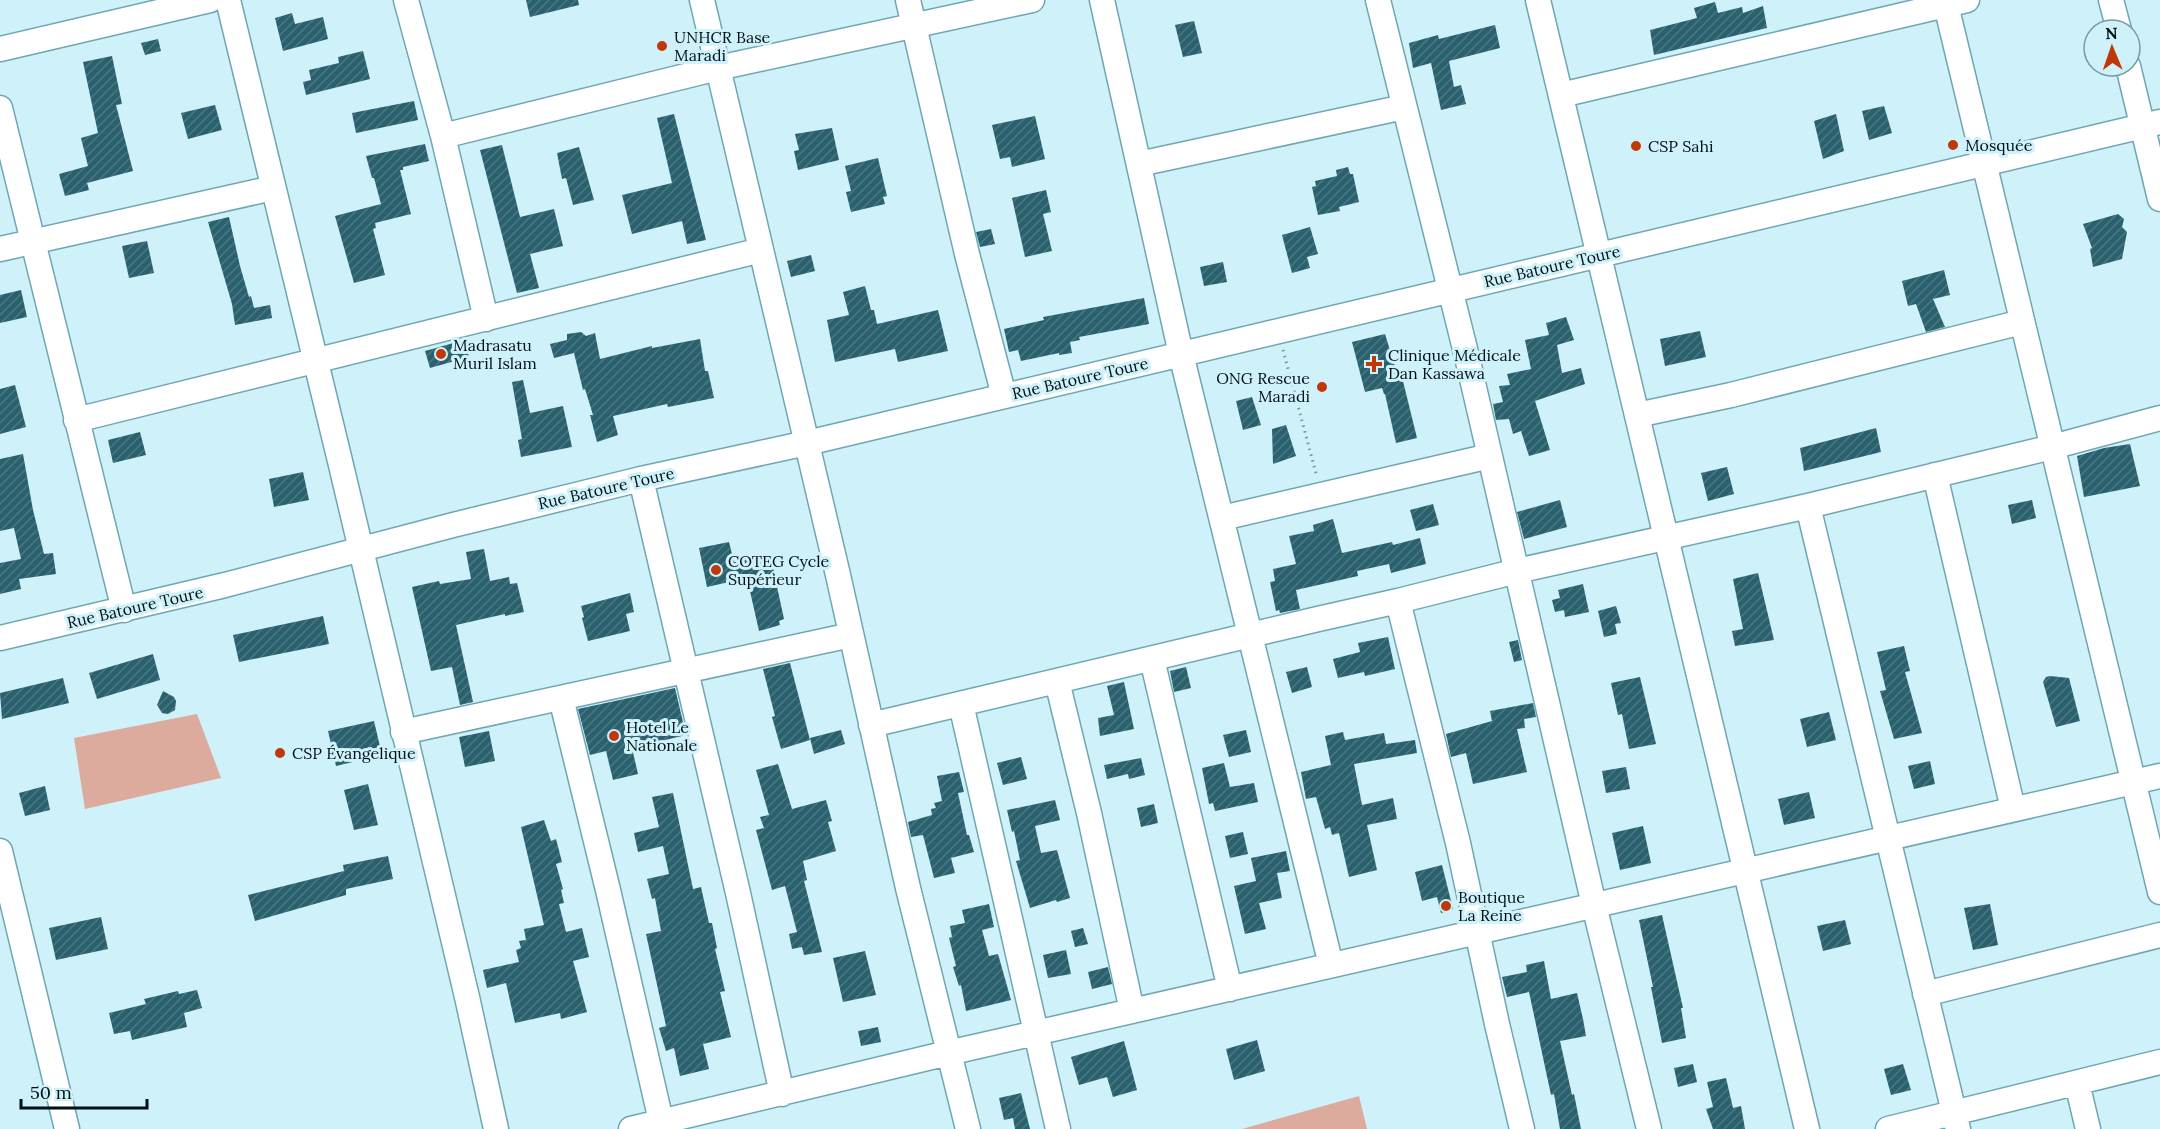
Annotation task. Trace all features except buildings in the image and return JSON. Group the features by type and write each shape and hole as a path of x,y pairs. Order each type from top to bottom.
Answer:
{"street":[{"path":"0,49 210,0"},
{"path":"228,0 361,549 496,1129"},
{"path":"406,0 443,136 486,319"},
{"path":"702,0 807,443 908,888 968,1129"},
{"path":"908,0 967,254 1004,396"},
{"path":"443,136 718,68 1032,0"},
{"path":"1102,0 1181,354 1331,965"},
{"path":"1378,0 1490,456 1594,905 1649,1129"},
{"path":"1538,0 1807,1129"},
{"path":"2111,0 2116,18"},
{"path":"1561,95 1957,2 1984,164 2160,892"},
{"path":"2133,78 2151,124 2160,199"},
{"path":"1139,164 1404,106"},
{"path":"0,108 124,610"},
{"name":"Rue Batoure Toure","path":"0,638 124,610 641,479 807,443 2151,124"},
{"path":"0,249 273,188"},
{"path":"76,420 761,250"},
{"path":"1637,415 1731,395 2022,322"},
{"path":"871,725 1516,571 1808,506 2052,447 2160,418"},
{"path":"1222,518 1490,456"},
{"path":"1935,475 2013,809"},
{"path":"641,479 782,1094"},
{"path":"1808,506 1956,1121"},
{"path":"1398,601 1478,932 1522,1129"},
{"path":"403,732 851,635"},
{"path":"1152,659 1230,988"},
{"path":"1057,681 1089,813 1132,1011"},
{"path":"561,698 662,1121"},
{"path":"961,704 1058,1129"},
{"path":"631,1129 948,1053 2160,776"},
{"path":"0,851 67,1129"},
{"path":"1925,994 2160,935"},
{"path":"1888,1129 1956,1121 2077,1083 2160,1062"},
{"path":"2077,1083 2088,1129"}],"path":[{"path":"1278,331 1322,495"}],"shaded area":[{"path":"197,714 221,778 85,809 74,738"},
{"path":"1359,1096 1367,1129 1242,1129"}],"place":[{"name":"UNHCR Base Maradi","path":"662,46"},
{"name":"Mosquée","path":"1953,145"},
{"name":"CSP Sahi","path":"1636,146"},
{"name":"Madrasatu Muril Islam","path":"441,354"},
{"name":"Clinique Médicale Dan Kassawa","path":"1374,364"},
{"name":"ONG Rescue Maradi","path":"1322,387"},
{"name":"COTEG Cycle Supérieur","path":"716,570"},
{"name":"Hotel Le Nationale","path":"614,736"},
{"name":"CSP Évangelique","path":"280,753"},
{"name":"Boutique La Reine","path":"1446,906"}]}
